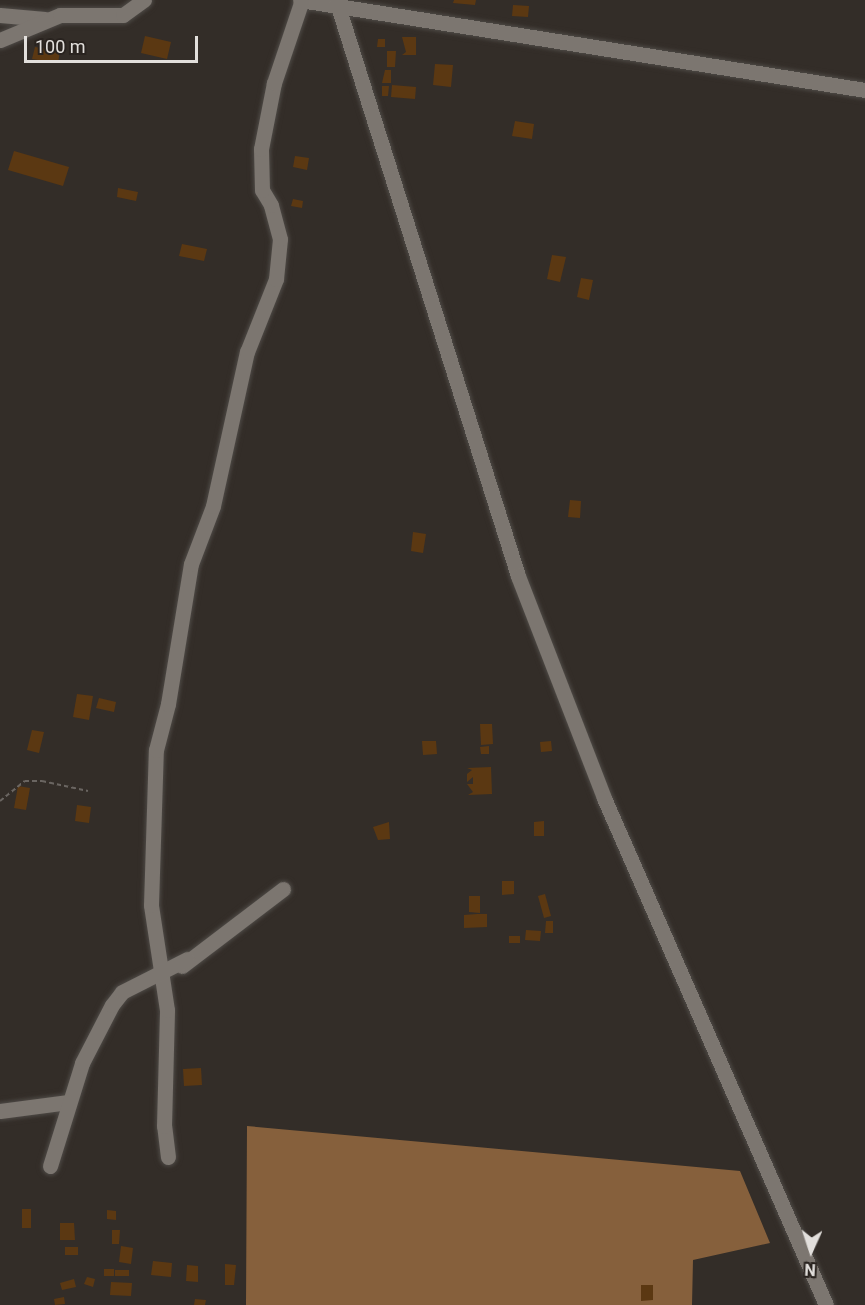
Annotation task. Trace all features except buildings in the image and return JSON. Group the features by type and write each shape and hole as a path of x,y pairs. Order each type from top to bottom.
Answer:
{"street":[{"path":"0,15 47,19 86,13 123,15 144,0"},
{"path":"167,1010 151,905 156,750 168,704 191,564 213,507 248,352 276,279 280,239 271,205 262,190 261,149 274,82 301,0 865,90"},
{"path":"337,4 518,576 604,798 825,1305"},
{"path":"0,40 47,19"},
{"path":"50,1166 68,1102 82,1064 112,1005 122,992 187,959 284,889"},
{"path":"168,1157 164,1126 167,1010 170,986 187,959"},
{"path":"0,1112 68,1102"}],"path":[{"path":"0,801 25,781 42,780 88,791"}],"shaded area":[{"path":"247,1126 740,1171 770,1243 693,1260 692,1305 246,1305"}]}
